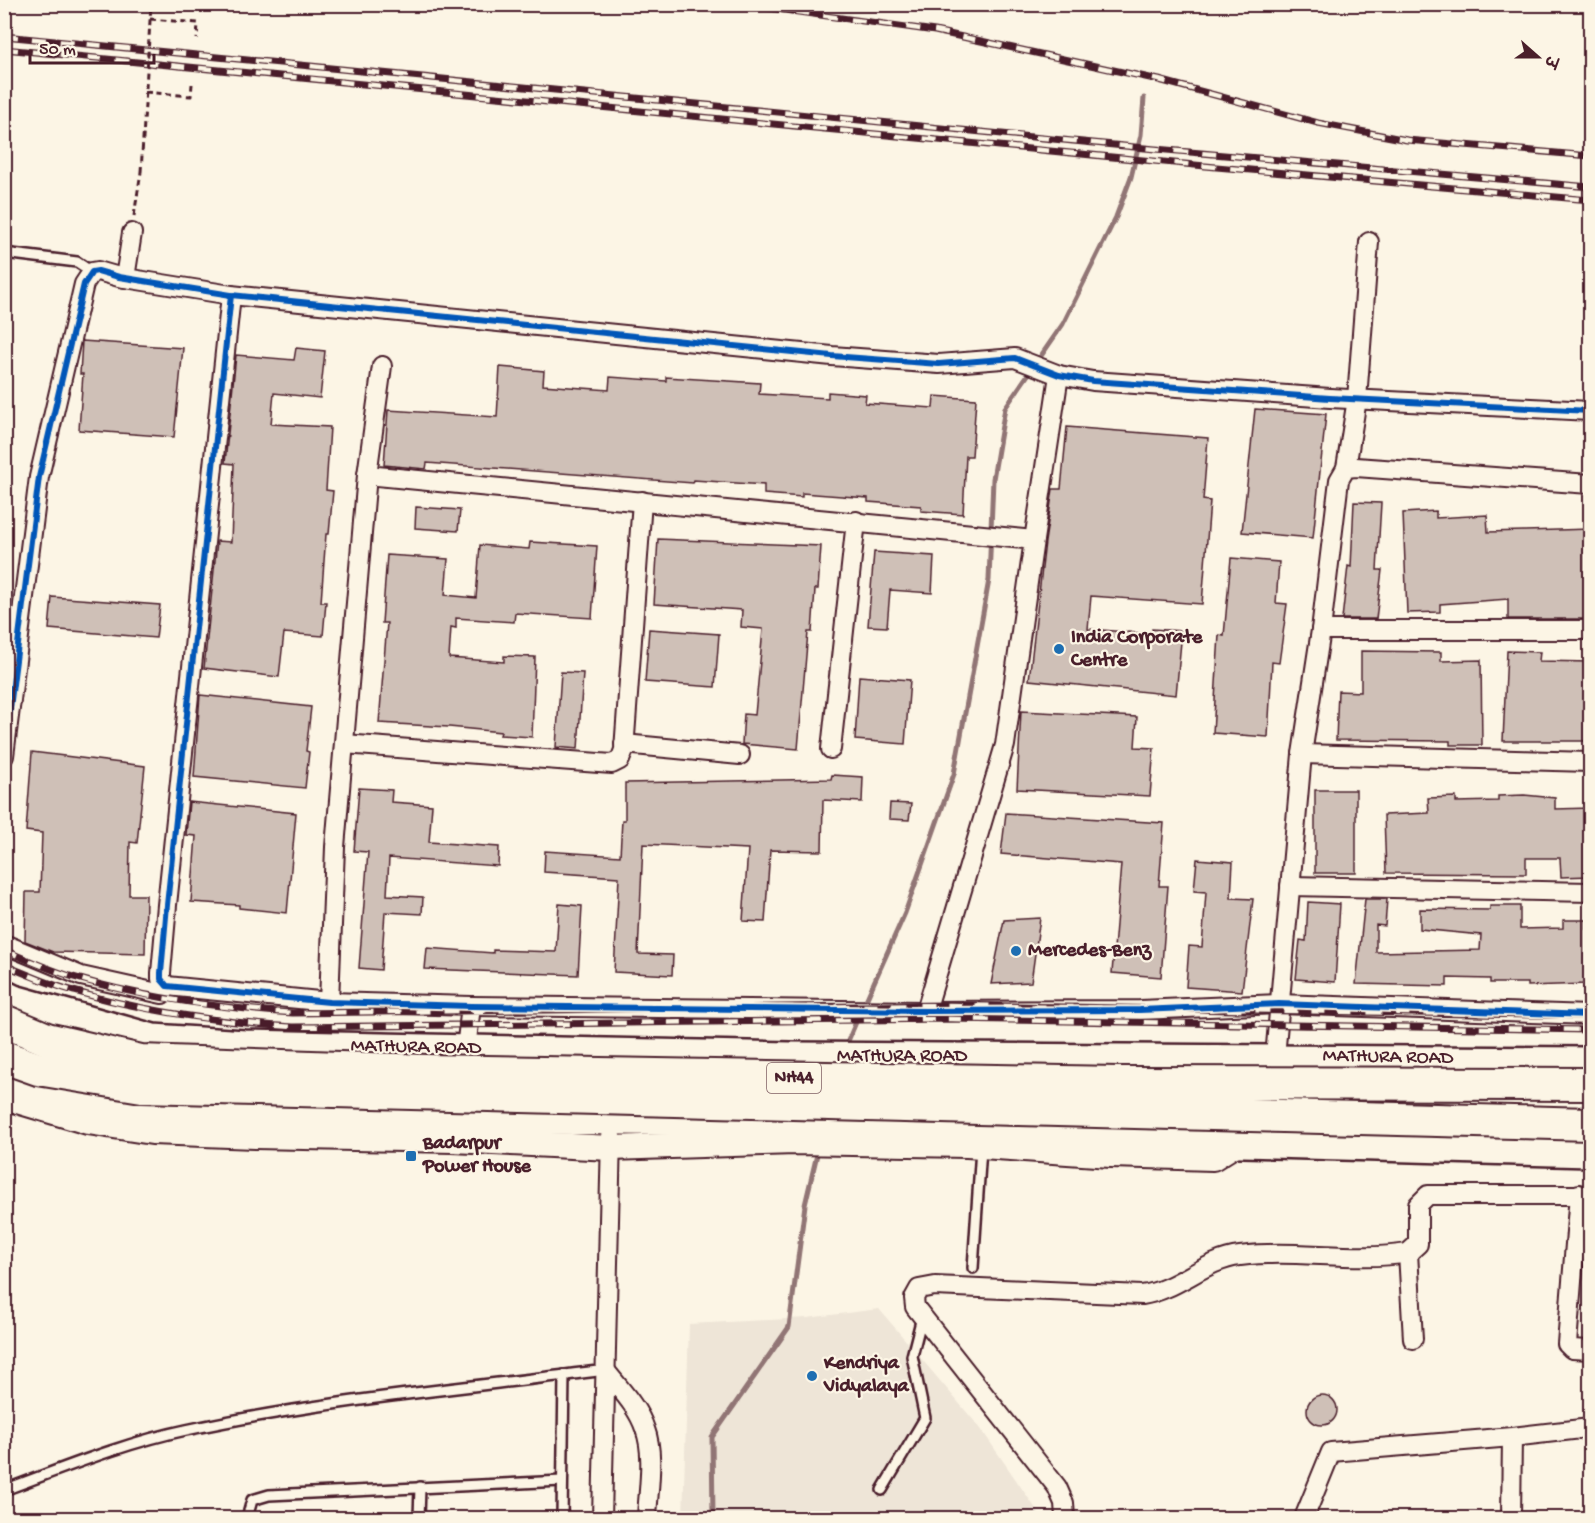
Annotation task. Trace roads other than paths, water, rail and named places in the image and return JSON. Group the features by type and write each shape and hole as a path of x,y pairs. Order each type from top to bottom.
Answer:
{"highway":[{"name":"MATHURA ROAD","path":"4,1021 47,1039 141,1061 427,1071 1106,1083 1590,1084"},
{"name":"NH44","path":"4,1057 38,1069 142,1086 1590,1124"}],"main road":[{"name":"MATHURA ROAD","path":"4,994 153,1038 245,1044 841,1057 1590,1060"},
{"path":"454,1129 466,1049"},
{"path":"698,1121 704,1054"},
{"path":"4,1076 73,1101 215,1117 454,1129 612,1119 698,1121 829,1130 921,1126 1100,1139 1590,1153"}],"street":[{"path":"125,278 132,233"},
{"path":"1275,1057 1302,754 1321,630 1339,480 1346,468 1357,399 1369,242"},
{"path":"4,756 39,477 84,284 92,272 98,271 125,278 231,295 910,363 939,364 1005,358 1034,364 1059,375 1093,381 1357,399 1590,411"},
{"path":"231,295 165,928 161,979 167,986 329,1002 471,1006 926,1011 1140,1010 1279,1004 1590,1015"},
{"path":"329,1002 333,872 367,475 382,366"},
{"path":"926,1011 1005,745 1026,538 1059,375"},
{"path":"1346,468 1590,484"},
{"path":"367,475 1026,538"},
{"path":"344,744 612,764 620,760 624,744 642,501"},
{"path":"831,749 856,521"},
{"path":"1321,630 1590,630"},
{"path":"624,744 740,754"},
{"path":"1302,754 1590,762"},
{"path":"1290,886 1590,891"},
{"path":"4,944 81,976 162,994 167,986"},
{"path":"466,1049 471,1006"},
{"path":"4,1097 88,1122 152,1132 454,1129 611,1148 795,1142 829,1130 982,1146 1111,1155 1214,1158 1237,1143"},
{"path":"602,1518 612,1119"},
{"path":"1065,1518 1064,1503 1057,1487 915,1307 914,1298 919,1289 928,1286 1142,1295 1170,1287 1206,1266 1237,1256 1407,1252 1418,1244 1418,1205 1428,1195 1585,1194 1567,1344 1572,1349 1590,1350"},
{"path":"1407,1252 1413,1339"},
{"path":"606,1370 634,1408 646,1430 647,1518"},
{"path":"1304,1518 1331,1452 1590,1428"},
{"path":"1511,1518 1512,1437"}],"lane":[{"path":"4,253 77,262 92,272"},
{"path":"973,1268 982,1146"},
{"path":"882,1490 925,1418 912,1356 922,1317"},
{"path":"4,1490 113,1450 186,1430 379,1398 606,1370"},
{"path":"561,1518 564,1375"},
{"path":"247,1518 252,1500 259,1496 562,1481"},
{"path":"419,1518 420,1487"}],"waterway":[{"path":"863,1007 905,913 954,774 989,580 993,479 1005,408 1063,324 1116,217 1131,177 1141,135 1144,98"},
{"path":"845,1048 859,1015"},
{"path":"713,1518 712,1437 789,1327 805,1205 818,1150"}],"railway":[{"path":"740,4 935,31 1159,80 1318,123 1407,140 1590,156"},
{"path":"4,36 1155,149 1590,187"},
{"path":"4,49 1205,166 1590,200"},
{"path":"4,950 68,975 130,992 211,1005 293,1013 950,1005 1590,1016"},
{"path":"4,965 65,989 128,1005 210,1019 293,1027 950,1019 1590,1030"}],"place":[{"name":"India Corporate Centre","path":"1059,649"},
{"name":"Mercedes-Benz","path":"1016,951"},
{"name":"Badarpur Power House","path":"411,1156"},
{"name":"Kendriya Vidyalaya","path":"812,1376"}]}
